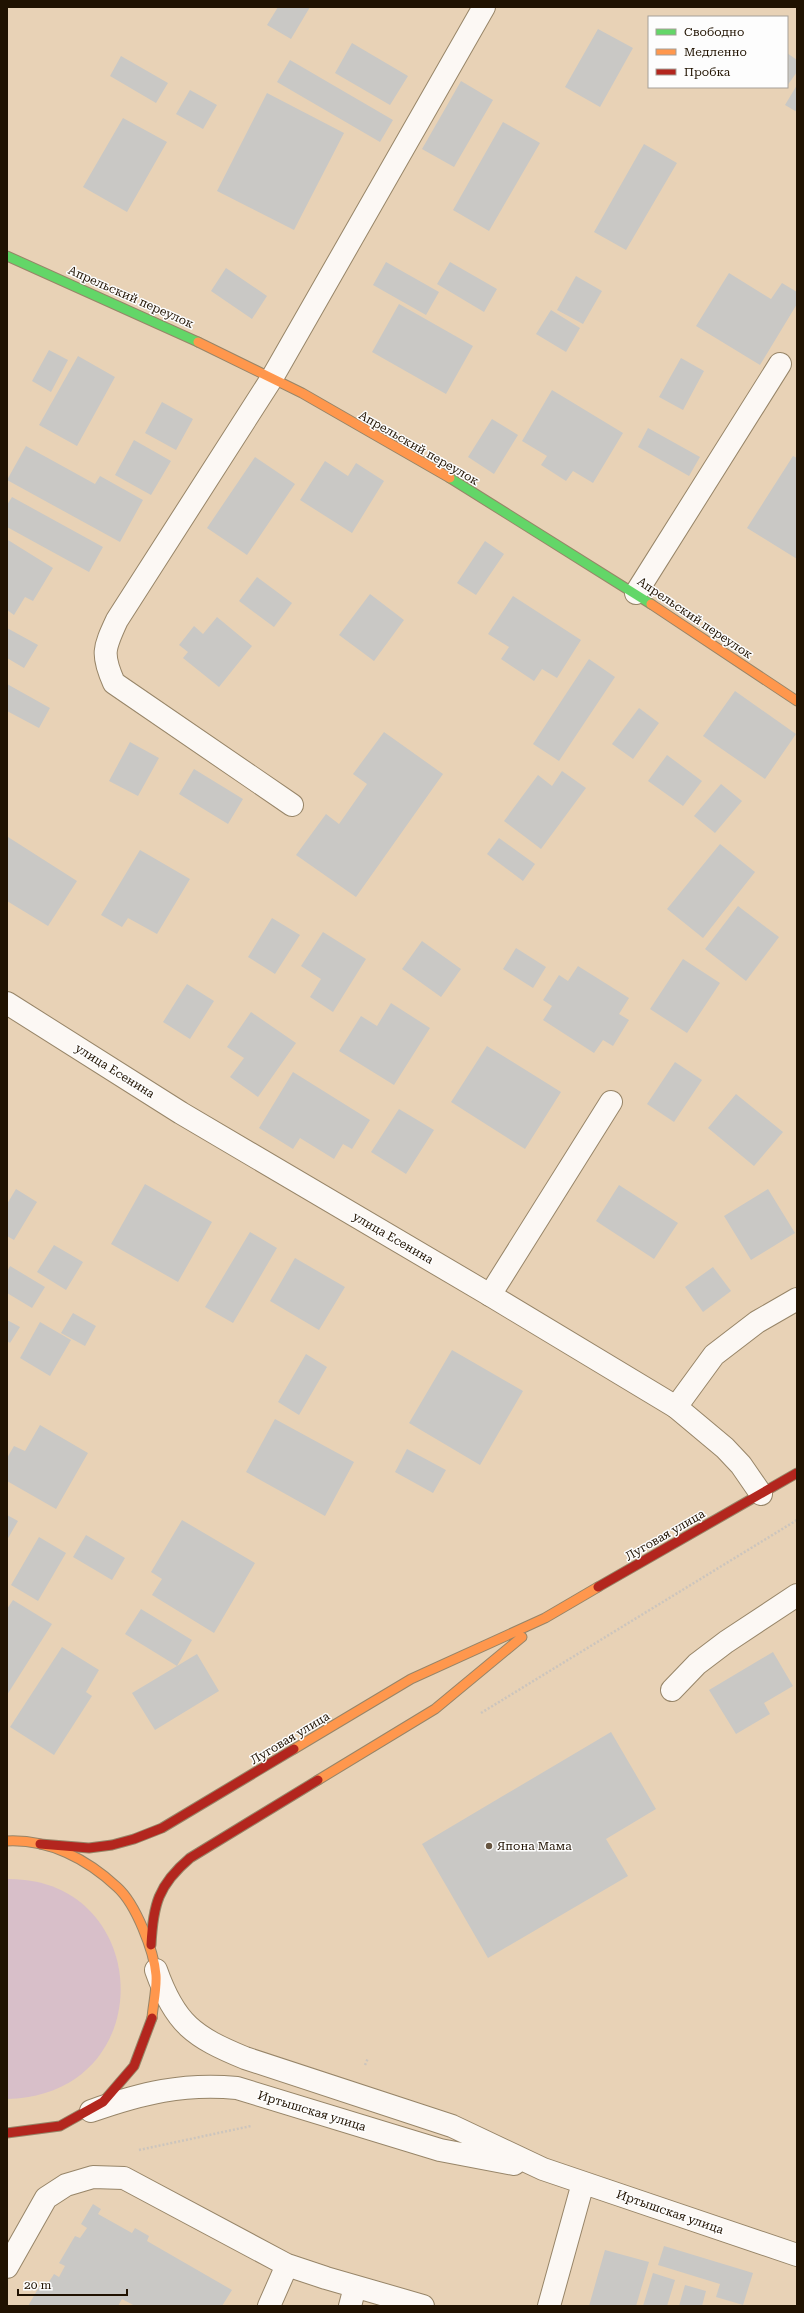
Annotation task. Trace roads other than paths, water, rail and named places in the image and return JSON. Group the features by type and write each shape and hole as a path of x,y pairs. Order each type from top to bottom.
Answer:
{"main road":[{"name":"Апрельский переулок","path":"7,256 180,332 272,378 395,445 636,593 797,701"},
{"name":"Луговая улица","path":"40,1844 81,1847 105,1846 127,1842 162,1828 411,1679 545,1618 797,1473"},
{"name":"Луговая улица","path":"151,1945 155,1903 162,1886 173,1872 190,1858 435,1709 545,1618"},
{"path":"7,2133 28,2132 47,2128 82,2114 98,2104 122,2082 141,2054 153,2022 157,1996 156,1970 151,1945 141,1920 127,1898 109,1879 88,1862 65,1851 40,1844 8,1841"}],"street":[{"path":"292,805 114,683 105,664 106,645 117,620 272,378 484,7"},
{"path":"636,593 780,364"},
{"name":"улица Есенина","path":"7,1003 181,1113 490,1295 676,1407 725,1448 741,1465 761,1494"},
{"path":"490,1295 611,1102"},
{"path":"676,1407 714,1355 757,1322 797,1299"},
{"path":"672,1690 697,1664 726,1642 797,1595"},
{"name":"Иртышская улица","path":"156,1970 165,1996 177,2015 195,2033 217,2046 245,2058 452,2126 543,2169 797,2254"},
{"name":"Иртышская улица","path":"82,2114 124,2099 177,2087 209,2086 237,2088 440,2150 543,2169"},
{"path":"7,2137 28,2132"},
{"path":"7,2267 46,2198 66,2185 93,2176 124,2178 287,2265 352,2296 423,2306"},
{"path":"549,2306 583,2183"},
{"path":"269,2306 287,2265"}],"place":[{"name":"Япона Мама","path":"489,1846"}]}
